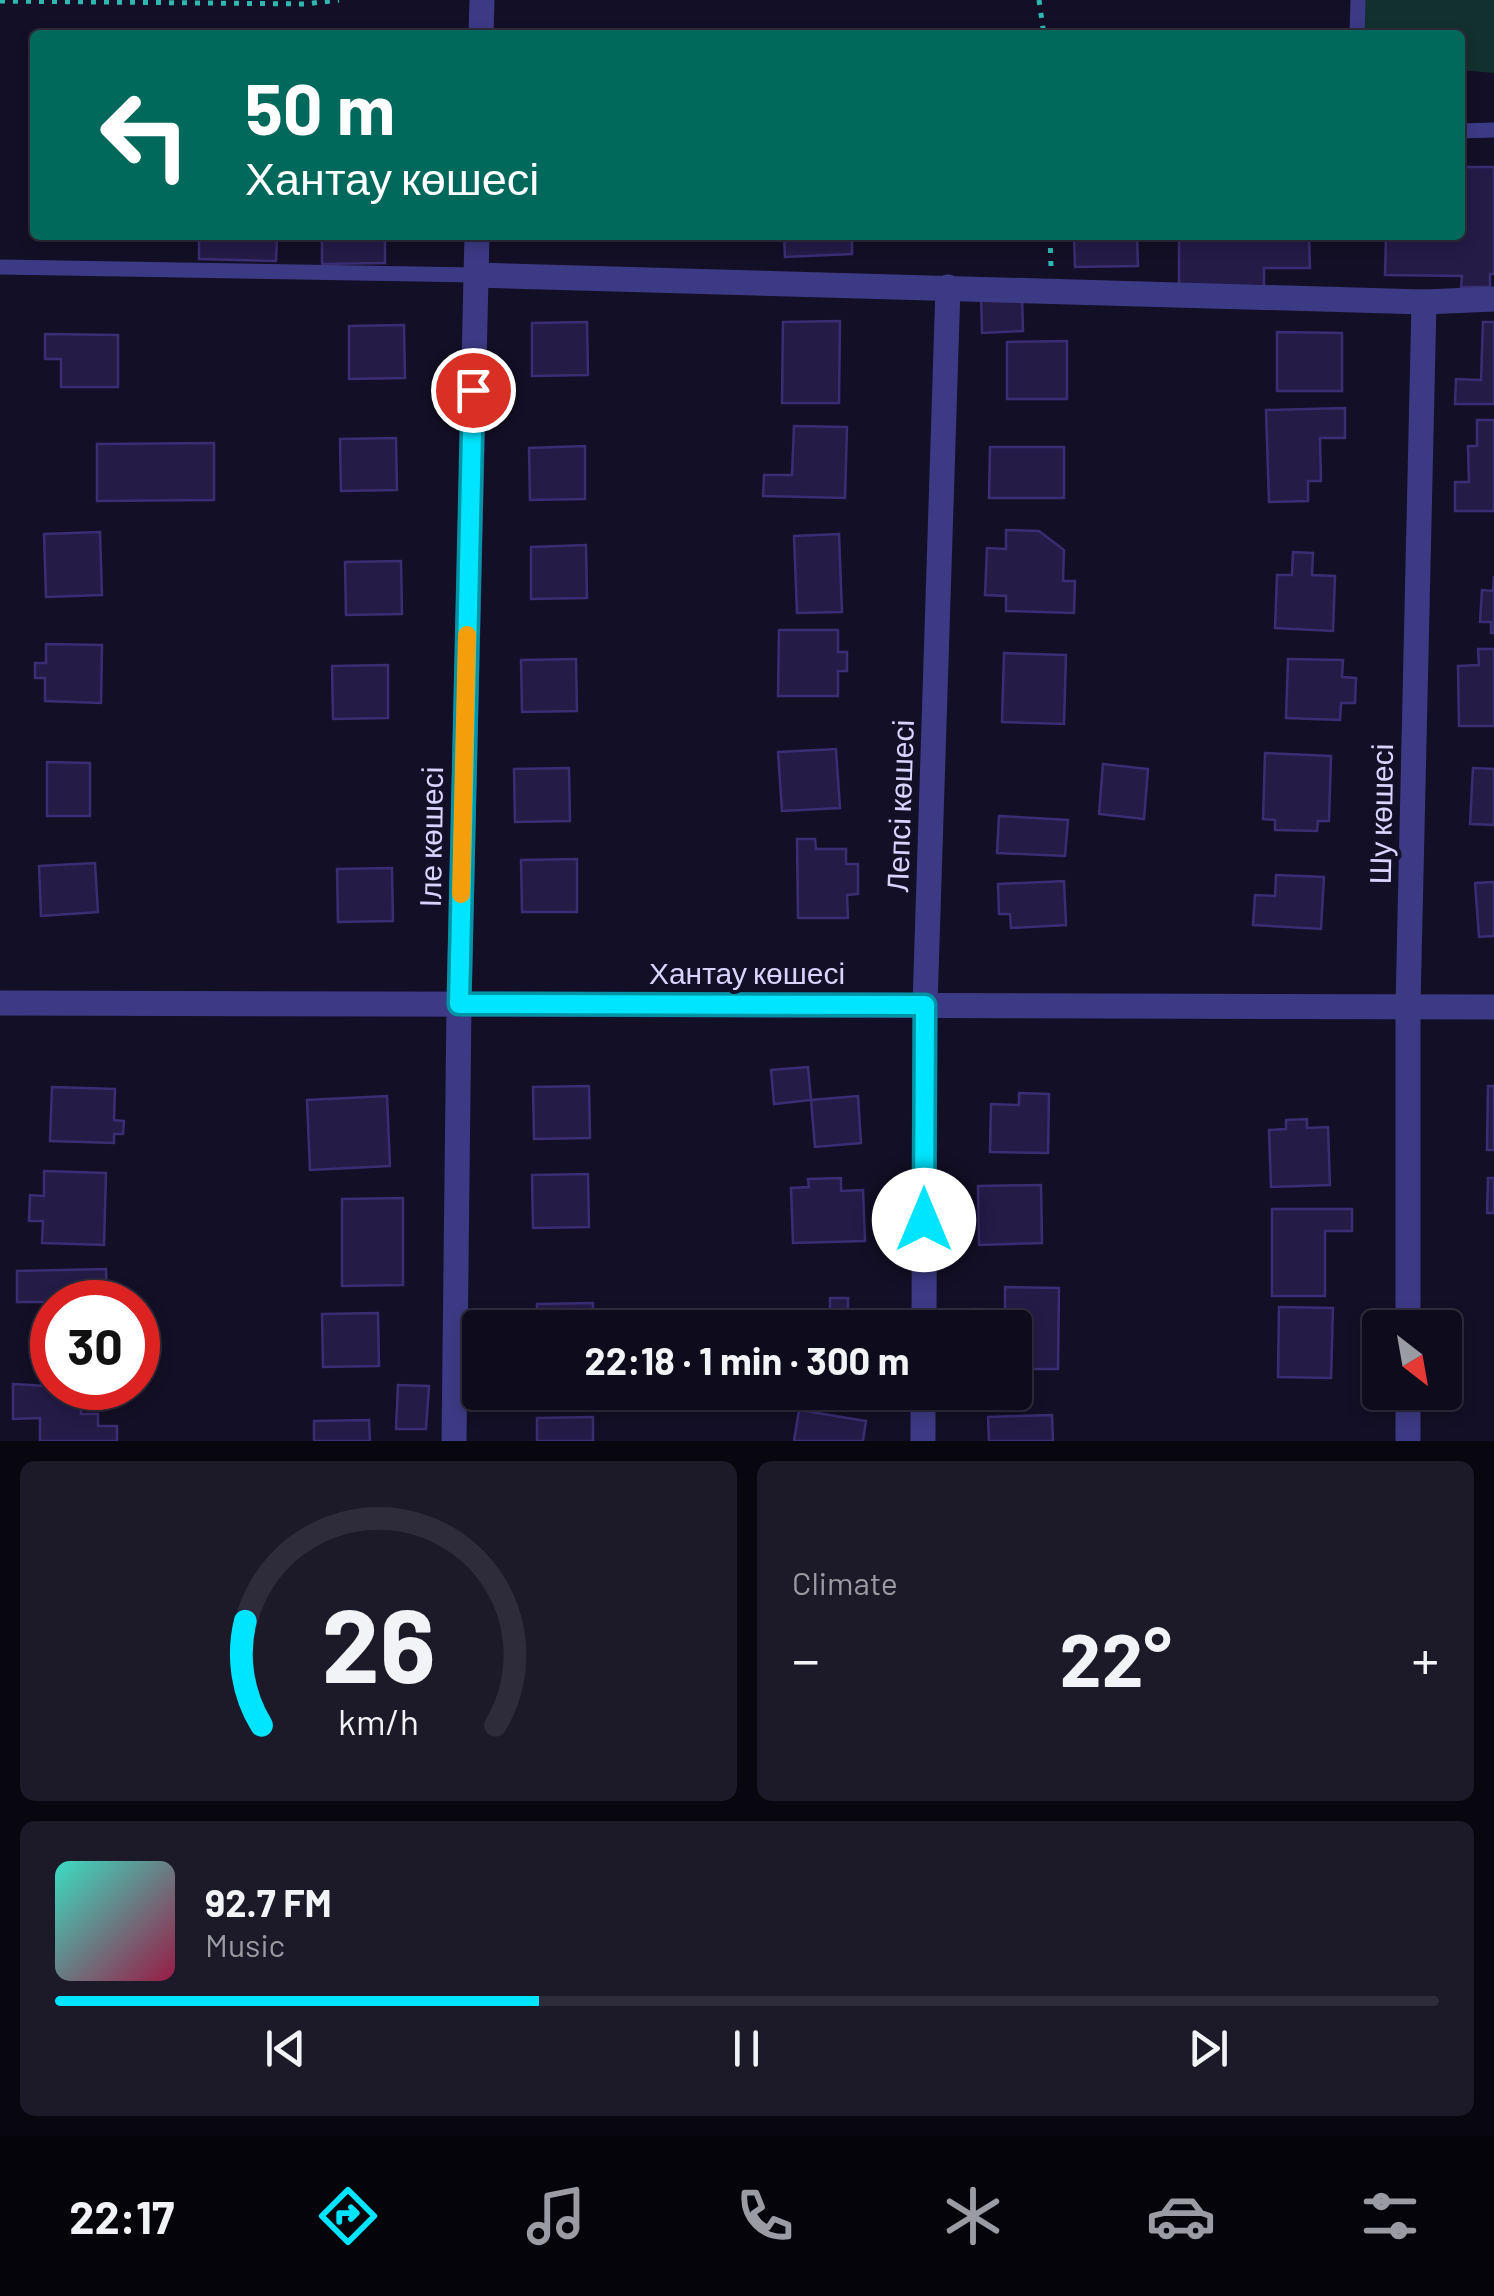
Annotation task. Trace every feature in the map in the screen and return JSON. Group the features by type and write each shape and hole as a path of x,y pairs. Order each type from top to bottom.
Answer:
{"street":[{"path":"482,0 482,30"},
{"name":"Іле көшесі","path":"454,1441 459,1004 477,240"},
{"path":"476,275 1424,302 1494,300"},
{"name":"Лепсі көшесі","path":"924,1310 925,1005 948,287"},
{"name":"Шу көшесі","path":"1408,1310 1408,1006 1424,302"},
{"name":"Хантау көшесі","path":"0,1004 1494,1006"},
{"path":"923,1441 924,1410"},
{"path":"1408,1410 1408,1441"}],"lane":[{"path":"1356,30 1358,0"},
{"path":"1465,131 1494,130"},
{"path":"0,267 476,275"}],"path":[{"path":"0,1 306,4 339,0"},
{"path":"1039,0 1043,30"}],"green space":[{"path":"1358,0 1494,0 1494,73 1465,70 1465,30 1357,30"}],"building":[{"path":"1465,167 1494,167 1494,274 1490,274 1490,287 1461,287 1462,276 1385,275 1386,240 1465,240"},
{"path":"199,240 277,240 276,261 199,259"},
{"path":"322,240 385,240 385,263 322,264"},
{"path":"784,240 852,240 852,254 785,257"},
{"path":"1074,240 1137,240 1138,266 1075,267"},
{"path":"1179,240 1309,240 1310,268 1264,268 1264,291 1179,292"},
{"path":"1022,294 1023,331 982,333 981,295"},
{"path":"840,321 839,403 782,403 783,322"},
{"path":"587,322 588,375 532,376 532,323"},
{"path":"1483,322 1494,322 1494,404 1455,404 1456,379 1481,380"},
{"path":"404,325 405,378 349,379 349,326"},
{"path":"1277,332 1342,333 1342,391 1277,391"},
{"path":"45,334 118,335 118,387 61,387 61,359 45,359"},
{"path":"1067,341 1067,399 1007,399 1007,342"},
{"path":"1345,408 1345,438 1320,438 1321,481 1308,481 1308,501 1269,502 1266,410"},
{"path":"1477,420 1494,420 1494,511 1455,511 1455,482 1469,482 1468,446 1477,446"},
{"path":"794,426 847,427 845,498 763,496 764,475 792,475"},
{"path":"396,438 397,490 341,491 340,439"},
{"path":"214,443 214,500 97,501 97,444"},
{"path":"585,446 585,499 530,500 529,448"},
{"path":"990,447 1064,447 1064,498 989,498"},
{"path":"1006,530 1039,531 1064,550 1063,581 1075,581 1074,613 1006,611 1006,596 985,595 987,548 1006,549"},
{"path":"100,532 102,595 46,597 44,534"},
{"path":"839,534 842,612 797,613 794,536"},
{"path":"586,545 587,598 531,599 531,547"},
{"path":"1293,552 1313,553 1312,575 1335,576 1333,631 1275,628 1277,575 1292,575"},
{"path":"401,561 402,614 346,615 345,562"},
{"path":"1494,576 1491,633 1491,622 1480,622 1482,590 1493,591"},
{"path":"779,630 838,630 838,652 847,652 847,671 838,671 838,696 778,696"},
{"path":"46,644 102,645 101,703 45,701 45,678 35,678 35,663 46,663"},
{"path":"1478,649 1494,649 1494,726 1459,726 1458,666 1479,665"},
{"path":"1004,653 1066,655 1064,724 1002,722"},
{"path":"576,659 577,711 522,712 521,660"},
{"path":"1288,659 1343,660 1342,677 1356,678 1355,703 1341,703 1340,720 1286,718"},
{"path":"388,665 388,718 333,719 332,666"},
{"path":"836,749 840,808 782,811 778,752"},
{"path":"1265,753 1331,756 1329,821 1318,821 1317,831 1275,830 1275,820 1263,819"},
{"path":"47,762 90,763 90,816 47,816"},
{"path":"1103,764 1148,769 1144,819 1099,814"},
{"path":"569,768 570,821 515,822 514,769"},
{"path":"1473,768 1494,769 1494,825 1470,824"},
{"path":"999,816 1068,820 1065,856 997,853"},
{"path":"797,839 815,839 816,849 846,849 846,864 858,864 858,894 847,895 848,918 798,918"},
{"path":"577,859 577,912 522,912 521,860"},
{"path":"95,863 98,912 41,916 39,866"},
{"path":"392,868 393,921 338,922 337,869"},
{"path":"1276,875 1324,877 1321,929 1253,925 1255,895 1275,896"},
{"path":"1064,881 1066,925 1011,928 1010,914 999,914 998,884"},
{"path":"1494,882 1494,936 1479,937 1475,883"},
{"path":"808,1067 811,1100 774,1104 771,1070"},
{"path":"589,1086 590,1138 534,1139 533,1087"},
{"path":"1488,1086 1494,1086 1494,1150 1487,1150"},
{"path":"52,1087 115,1089 114,1120 124,1121 123,1134 114,1134 114,1143 50,1141"},
{"path":"1019,1093 1049,1094 1048,1153 990,1152 991,1104 1019,1105"},
{"path":"387,1096 390,1166 310,1170 307,1100"},
{"path":"858,1096 861,1143 815,1147 811,1100"},
{"path":"1307,1119 1307,1128 1328,1127 1330,1185 1271,1187 1269,1130 1286,1129 1286,1120"},
{"path":"44,1171 106,1173 104,1245 42,1243 43,1221 29,1221 30,1195 44,1196"},
{"path":"588,1174 589,1227 533,1228 532,1175"},
{"path":"841,1178 841,1191 863,1190 865,1241 793,1243 791,1188 809,1187 808,1179"},
{"path":"1488,1178 1494,1178 1494,1213 1487,1213"},
{"path":"1041,1185 1042,1243 979,1245 978,1186"},
{"path":"403,1198 403,1285 342,1286 342,1199"},
{"path":"1272,1209 1352,1209 1352,1231 1325,1231 1325,1296 1272,1296"},
{"path":"106,1269 106,1280 30,1280 30,1302 17,1302 17,1271"},
{"path":"1005,1287 1059,1288 1058,1369 1032,1369 1032,1310 1005,1310"},
{"path":"830,1298 848,1298 848,1310 830,1310"},
{"path":"593,1303 593,1310 537,1310 537,1304"},
{"path":"1279,1307 1333,1308 1331,1378 1278,1377"},
{"path":"378,1313 379,1366 323,1367 322,1314"},
{"path":"13,1384 30,1385 30,1410 98,1414 98,1426 117,1426 117,1441 40,1441 40,1418 13,1419"},
{"path":"398,1385 429,1386 426,1429 396,1429"},
{"path":"799,1410 866,1421 863,1441 794,1441"},
{"path":"1052,1415 1053,1441 989,1441 988,1417"},
{"path":"593,1417 593,1441 537,1441 537,1418"},
{"path":"369,1420 370,1441 314,1441 314,1421"}],"slow traffic":[{"path":"461,894 467,635"}],"route":[{"path":"473,390 459,1004 925,1005 924,1220"}]}
